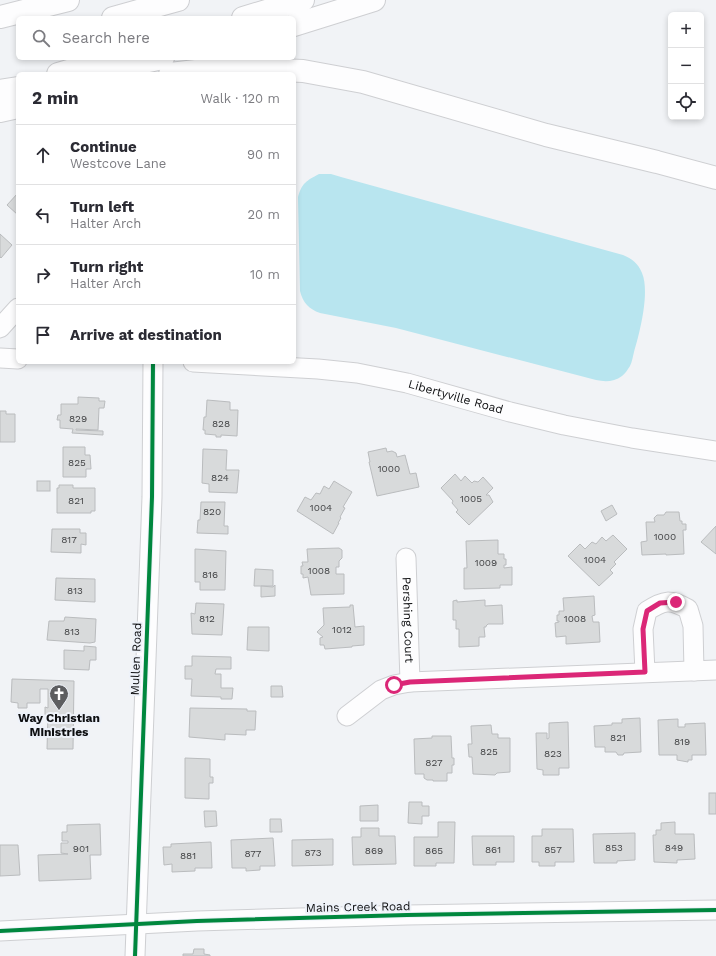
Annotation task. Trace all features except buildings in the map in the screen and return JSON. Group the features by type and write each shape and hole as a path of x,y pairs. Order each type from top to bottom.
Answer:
{"highway":[{"path":"0,18 68,0"},
{"path":"120,16 178,0"},
{"path":"250,16 303,0"},
{"path":"296,24 374,0"},
{"path":"0,18 16,20"},
{"path":"65,72 104,60"},
{"path":"96,72 153,60"},
{"path":"187,72 258,69 304,71 363,82 546,135 716,178"},
{"path":"7,94 16,105"}],"street":[{"path":"0,328 16,310"},
{"path":"0,358 16,359"},
{"name":"Mullen Road","path":"135,956 152,498 153,364"},
{"name":"Libertyville Road","path":"229,364 318,369 357,373 406,383 510,412 564,425 625,437 716,451"},
{"name":"Pershing Court","path":"406,558 410,682"},
{"path":"645,672 643,629 647,611 660,603 676,602 688,609 693,626 694,671"},
{"path":"347,716 381,690 394,685 410,682 716,670"},
{"name":"Mains Creek Road","path":"0,931 197,921 406,915 716,910"}],"water":[{"path":"319,174 331,174 623,255 629,258 637,264 642,273 645,291 645,301 641,323 630,366 619,378 609,381 599,381 396,328 320,313 313,310 307,305 300,291 298,197 301,188 305,183"}],"cycle path":[{"path":"135,956 152,497 153,364"},
{"path":"0,931 197,921 407,915 716,910"}],"place":[{"name":"Way Christian Ministries","path":"59,711"}],"route":[{"path":"394,685 410,682 645,672 643,629 647,611 660,603 676,602"}]}
